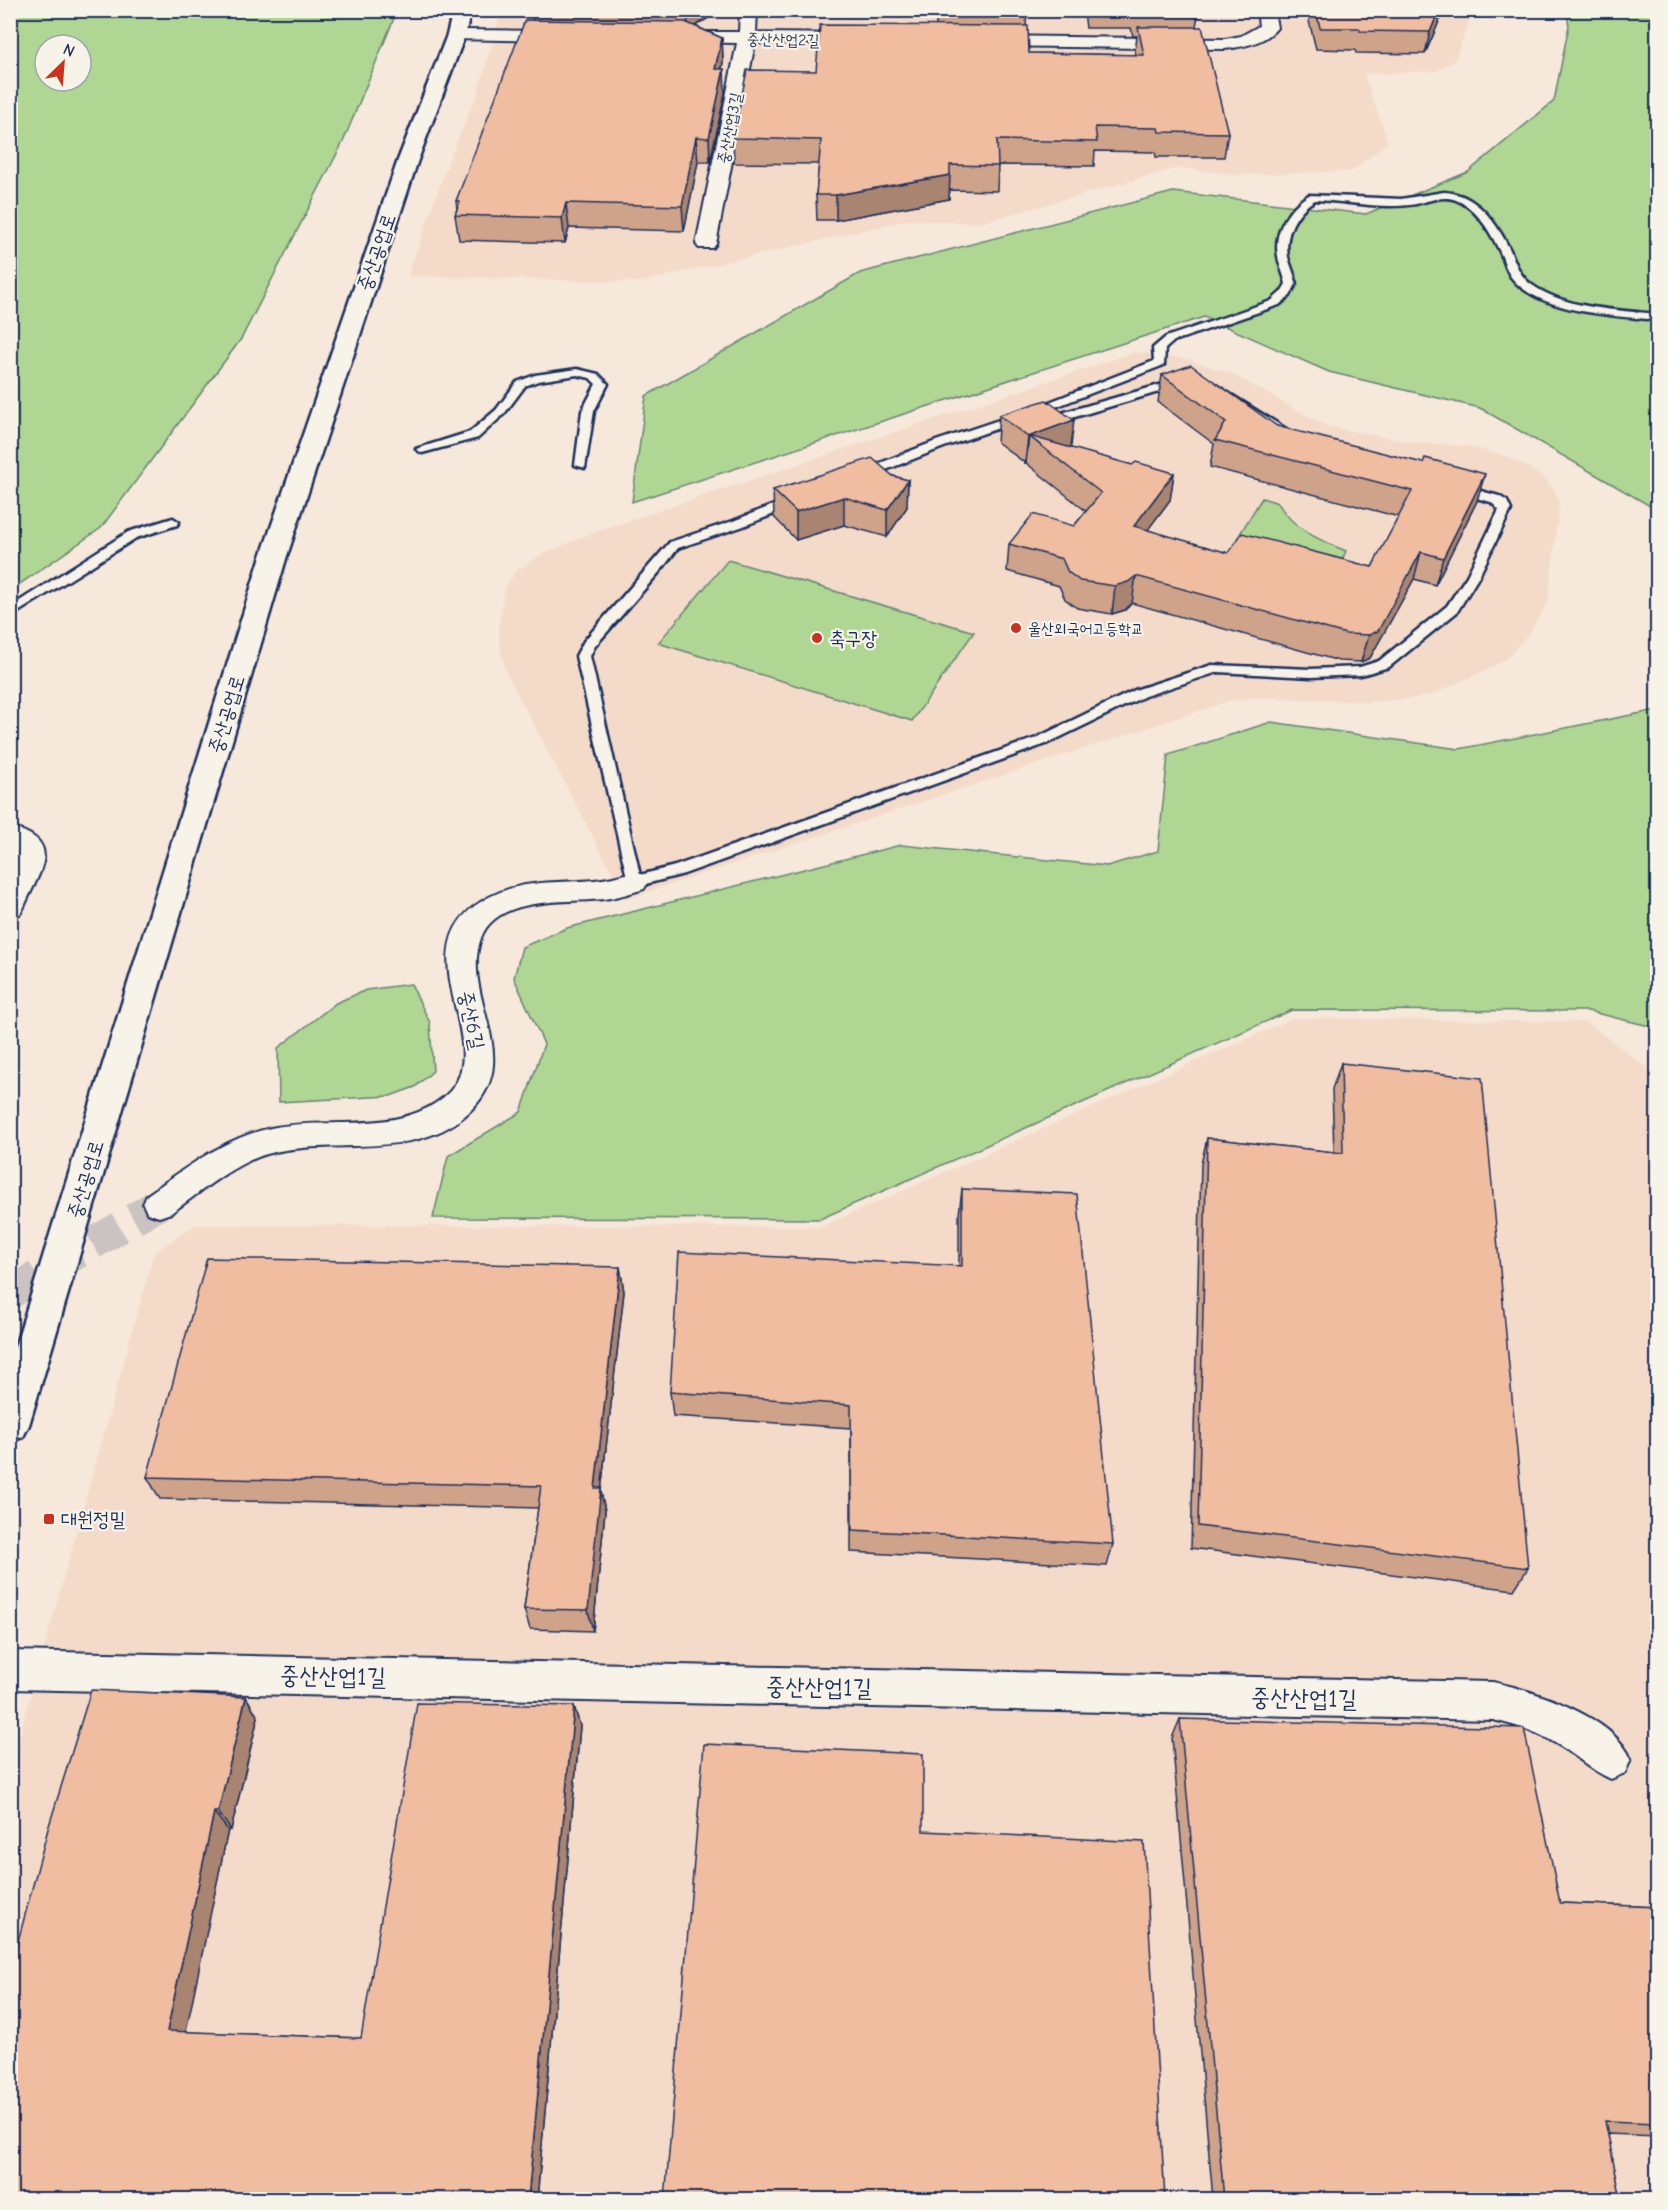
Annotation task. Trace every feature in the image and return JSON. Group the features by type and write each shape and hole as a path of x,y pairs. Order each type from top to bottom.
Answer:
{"street":[{"name":"중산산업3길","path":"706,244 747,38 749,10"},
{"path":"962,41 1225,44 1243,41 1268,28 1265,10"},
{"path":"459,23 584,36"},
{"name":"중산공업로","path":"10,1425 273,559 408,160 459,23"},
{"name":"중산산업2길","path":"665,37 878,40"},
{"path":"10,837 22,840 30,848 30,859 10,907"},
{"name":"중산6길","path":"159,1204 234,1155 269,1141 306,1134 407,1128 448,1112 471,1086 480,1058 460,962 466,939 473,927 486,912 517,897 605,889 634,882"},
{"name":"중산산업1길","path":"10,1670 1493,1701 1532,1710 1570,1729 1611,1759"}],"lane":[{"path":"1033,412 1058,418 1163,385 1197,382 1210,386 1308,448 1495,499 1503,504 1505,510 1473,576 1452,609 1384,663 1361,671 1311,673 1217,668 1140,693 1041,741 679,870 634,882 584,656 589,644 674,545 737,524 940,444 1033,412 1160,363 1159,348 1170,339 1275,303 1286,294 1291,284 1282,256 1284,231 1301,202 1313,197 1397,202 1439,195 1462,199 1486,222 1504,249 1517,277 1526,286 1541,294 1582,306 1658,317"},
{"path":"422,449 474,435 500,412 520,384 535,378 577,372 594,376 602,384 588,411 581,465"},
{"path":"10,613 132,534 173,522"}],"shaded area":[{"path":"502,11 1473,11 1455,60 1437,71 1364,74 1388,142 1352,171 1239,175 1178,168 980,223 907,220 641,282 408,276 449,160 477,95"},
{"name":"울산외국어고등학교","path":"1136,352 1187,359 1232,374 1326,426 1404,441 1471,447 1503,455 1525,465 1545,479 1556,493 1559,506 1548,602 1529,633 1507,658 1489,669 1431,695 1367,702 1259,697 1229,701 626,899 506,672 500,648 499,623 505,588 516,571 541,555 592,533"},
{"path":"1294,1018 1586,1022 1657,1075 1657,2199 11,2200 11,1767 154,1253 195,1225 821,1227"}],"green space":[{"path":"11,10 397,11 343,142 241,339 101,528 11,590"},
{"path":"1566,11 1657,11 1657,510 1480,408 1329,372 1204,317 632,502 646,396 860,273 1173,192 1366,214 1468,172 1554,101 1569,25"},
{"path":"1262,498 1278,503 1291,520 1308,533 1346,551 1340,565 1238,537"},
{"name":"축구장","path":"728,560 974,632 912,721 658,643"},
{"path":"1657,710 1657,1028 1588,1011 1292,1010 820,1219 433,1218 448,1156 521,1112 544,1044 514,978 522,947 567,928 901,845 1107,866 1158,851 1168,755 1271,722 1459,749"},
{"path":"411,984 430,1023 433,1071 415,1087 390,1096 279,1102 278,1048 336,1003 366,990"}],"building":[{"path":"937,10 1027,10 1027,13 937,12"},
{"path":"1134,10 1197,10 1198,15 1135,14"},
{"path":"1316,10 1439,10 1430,32 1320,28"},
{"path":"525,20 685,22 722,38 715,69 724,69 709,138 696,137 682,206 566,203 562,218 455,215 460,201 456,201"},
{"path":"820,25 1028,26 1029,53 1144,55 1138,27 1202,27 1228,133 1159,132 1158,128 1095,127 1097,142 997,140 998,166 950,165 950,175 836,195 816,195 821,140 733,138 747,70 816,71"},
{"path":"1191,365 1277,426 1423,463 1425,458 1485,474 1443,558 1421,552 1378,631 1369,635 1346,634 1136,576 1128,582 1115,586 1080,581 1068,572 1062,559 1009,544 1033,514 1074,526 1101,493 1029,436 1132,465 1136,462 1174,473 1134,526 1228,553 1242,533 1372,567 1412,491 1215,440 1226,422 1162,375"},
{"path":"1046,400 1074,420 1028,437 999,415"},
{"path":"872,458 893,476 908,480 887,510 844,497 796,512 773,490"},
{"path":"1341,1063 1482,1078 1528,1568 1198,1526 1207,1138 1343,1153"},
{"path":"962,1189 1077,1194 1113,1544 852,1530 851,1405 670,1392 679,1252 962,1266"},
{"path":"207,1258 620,1267 595,1488 601,1488 588,1610 524,1609 541,1486 147,1477"},
{"path":"91,1690 246,1697 218,1812 214,1812 167,2031 361,2038 417,1703 574,1706 528,2199 10,2199 10,1971 48,1829"},
{"path":"1180,1719 1524,1728 1560,1903 1658,1907 1658,2123 1605,2121 1621,2199 1224,2199"},
{"path":"704,1744 923,1754 923,1831 1144,1842 1165,2199 665,2199"}],"tunnel":[{"path":"10,1293 159,1204"}],"place":[{"name":"울산외국어고등학교","path":"1016,628"},
{"name":"축구장","path":"817,638"},
{"name":"대원정밀","path":"49,1519"}]}
